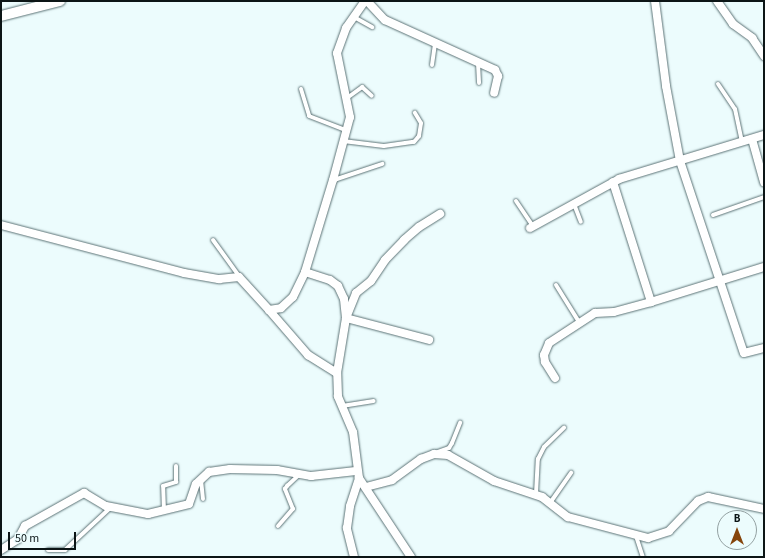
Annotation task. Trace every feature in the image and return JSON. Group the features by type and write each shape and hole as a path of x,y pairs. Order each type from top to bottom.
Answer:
{"street":[{"path":"1,16 60,1"},
{"path":"269,310 281,308 293,297 305,272 334,180 350,117 338,54 340,41 354,17 366,1 385,20 498,73 494,93"},
{"path":"656,1 666,86 680,161 744,353 764,348"},
{"path":"717,1 733,24 752,38 764,56"},
{"path":"532,227 612,182 764,135"},
{"path":"752,139 764,182"},
{"path":"612,182 651,302"},
{"path":"354,557 347,528 350,506 358,475 353,432 338,396 337,373 346,318 356,293 372,281 385,260 419,227 440,214"},
{"path":"1,225 184,273 219,279 239,277 308,355 337,373"},
{"path":"555,378 545,362 545,350 549,344 578,322 595,313 614,312 651,302 720,282 764,267"},
{"path":"305,272 330,280 338,286 344,299 346,318"},
{"path":"346,318 429,340"},
{"path":"366,487 392,480 421,459 434,454 448,455 494,481 536,494 575,520 605,525 636,536 659,537 668,531 698,501 708,498 764,509"},
{"path":"1,550 18,539 25,526 80,494 88,493 101,504 148,514 164,512 189,504 200,478 209,472 230,469 287,471 299,475 358,475"},
{"path":"358,475 411,557"}],"lane":[{"path":"354,17 372,27"},
{"path":"432,65 435,43"},
{"path":"478,63 479,83"},
{"path":"718,84 735,109 742,142"},
{"path":"346,98 362,87 372,96"},
{"path":"301,89 309,116 346,130"},
{"path":"343,141 384,146 414,142 419,136 421,123 415,113"},
{"path":"334,180 382,164"},
{"path":"713,215 764,197"},
{"path":"516,200 532,227"},
{"path":"574,203 581,222"},
{"path":"213,240 239,277"},
{"path":"556,285 578,322"},
{"path":"342,406 374,401"},
{"path":"434,454 449,448 460,422"},
{"path":"536,494 538,459 544,447 564,428"},
{"path":"164,512 163,486 176,482 176,466"},
{"path":"550,503 571,473"},
{"path":"278,526 293,509 285,490 287,486 299,475"},
{"path":"200,478 203,499"},
{"path":"48,550 65,550 106,509 114,507"},
{"path":"636,536 643,557"}]}
